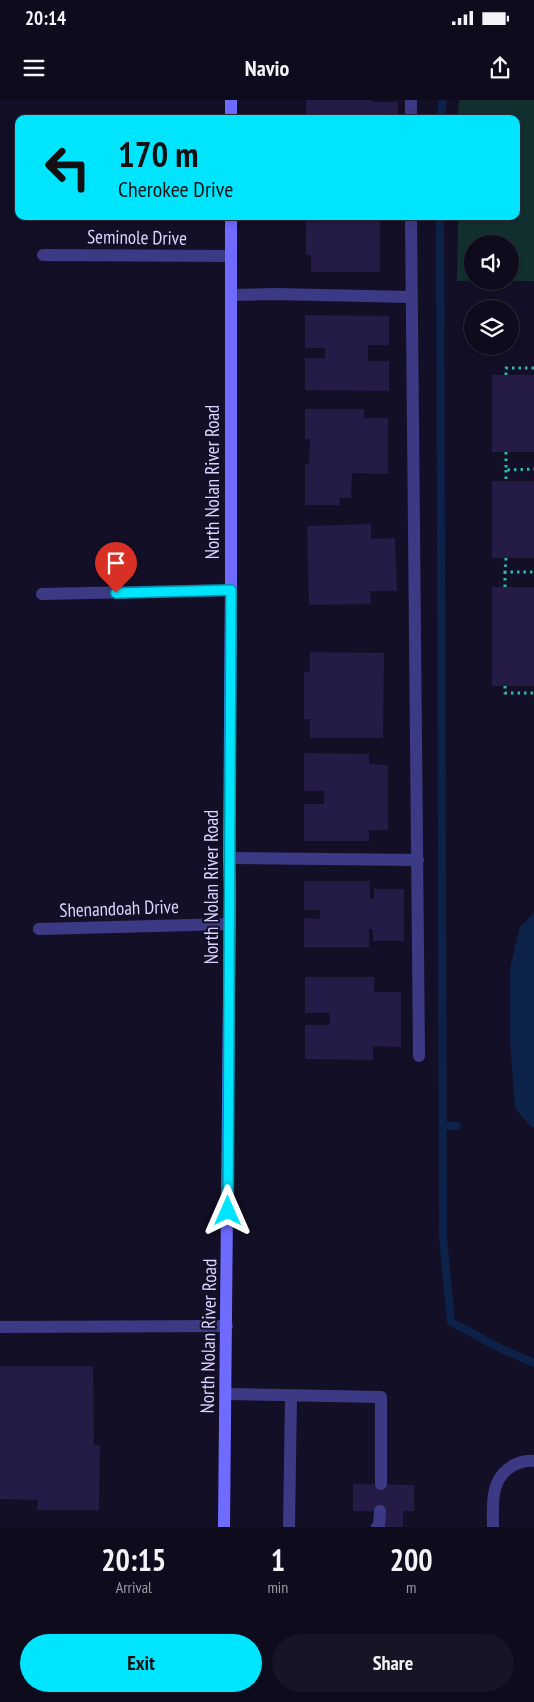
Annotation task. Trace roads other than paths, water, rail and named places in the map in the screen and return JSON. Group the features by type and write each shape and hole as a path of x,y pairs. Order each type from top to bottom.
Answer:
{"main road":[{"path":"231,100 231,115"},
{"name":"North Nolan River Road","path":"224,1527 230,924 231,220"}],"street":[{"path":"410,100 410,115"},
{"path":"411,220 419,1056"},
{"name":"Seminole Drive","path":"42,255 231,256"},
{"path":"231,295 411,297"},
{"path":"42,594 231,590"},
{"path":"229,858 418,860"},
{"name":"Shenandoah Drive","path":"39,929 230,924"},
{"path":"0,1327 227,1326"},
{"path":"226,1394 381,1397 381,1484"},
{"path":"289,1527 291,1396"},
{"path":"492,1527 493,1496 496,1484 502,1473 526,1460 534,1461"},
{"path":"377,1527 379,1526 380,1512"}],"water":[{"path":"534,913 534,1128 515,1108 510,1040 510,968 520,927"}],"waterway":[{"path":"442,100 442,115"},
{"path":"440,220 443,1237 451,1322 502,1349 534,1363"},
{"path":"443,1126 457,1126"}]}
